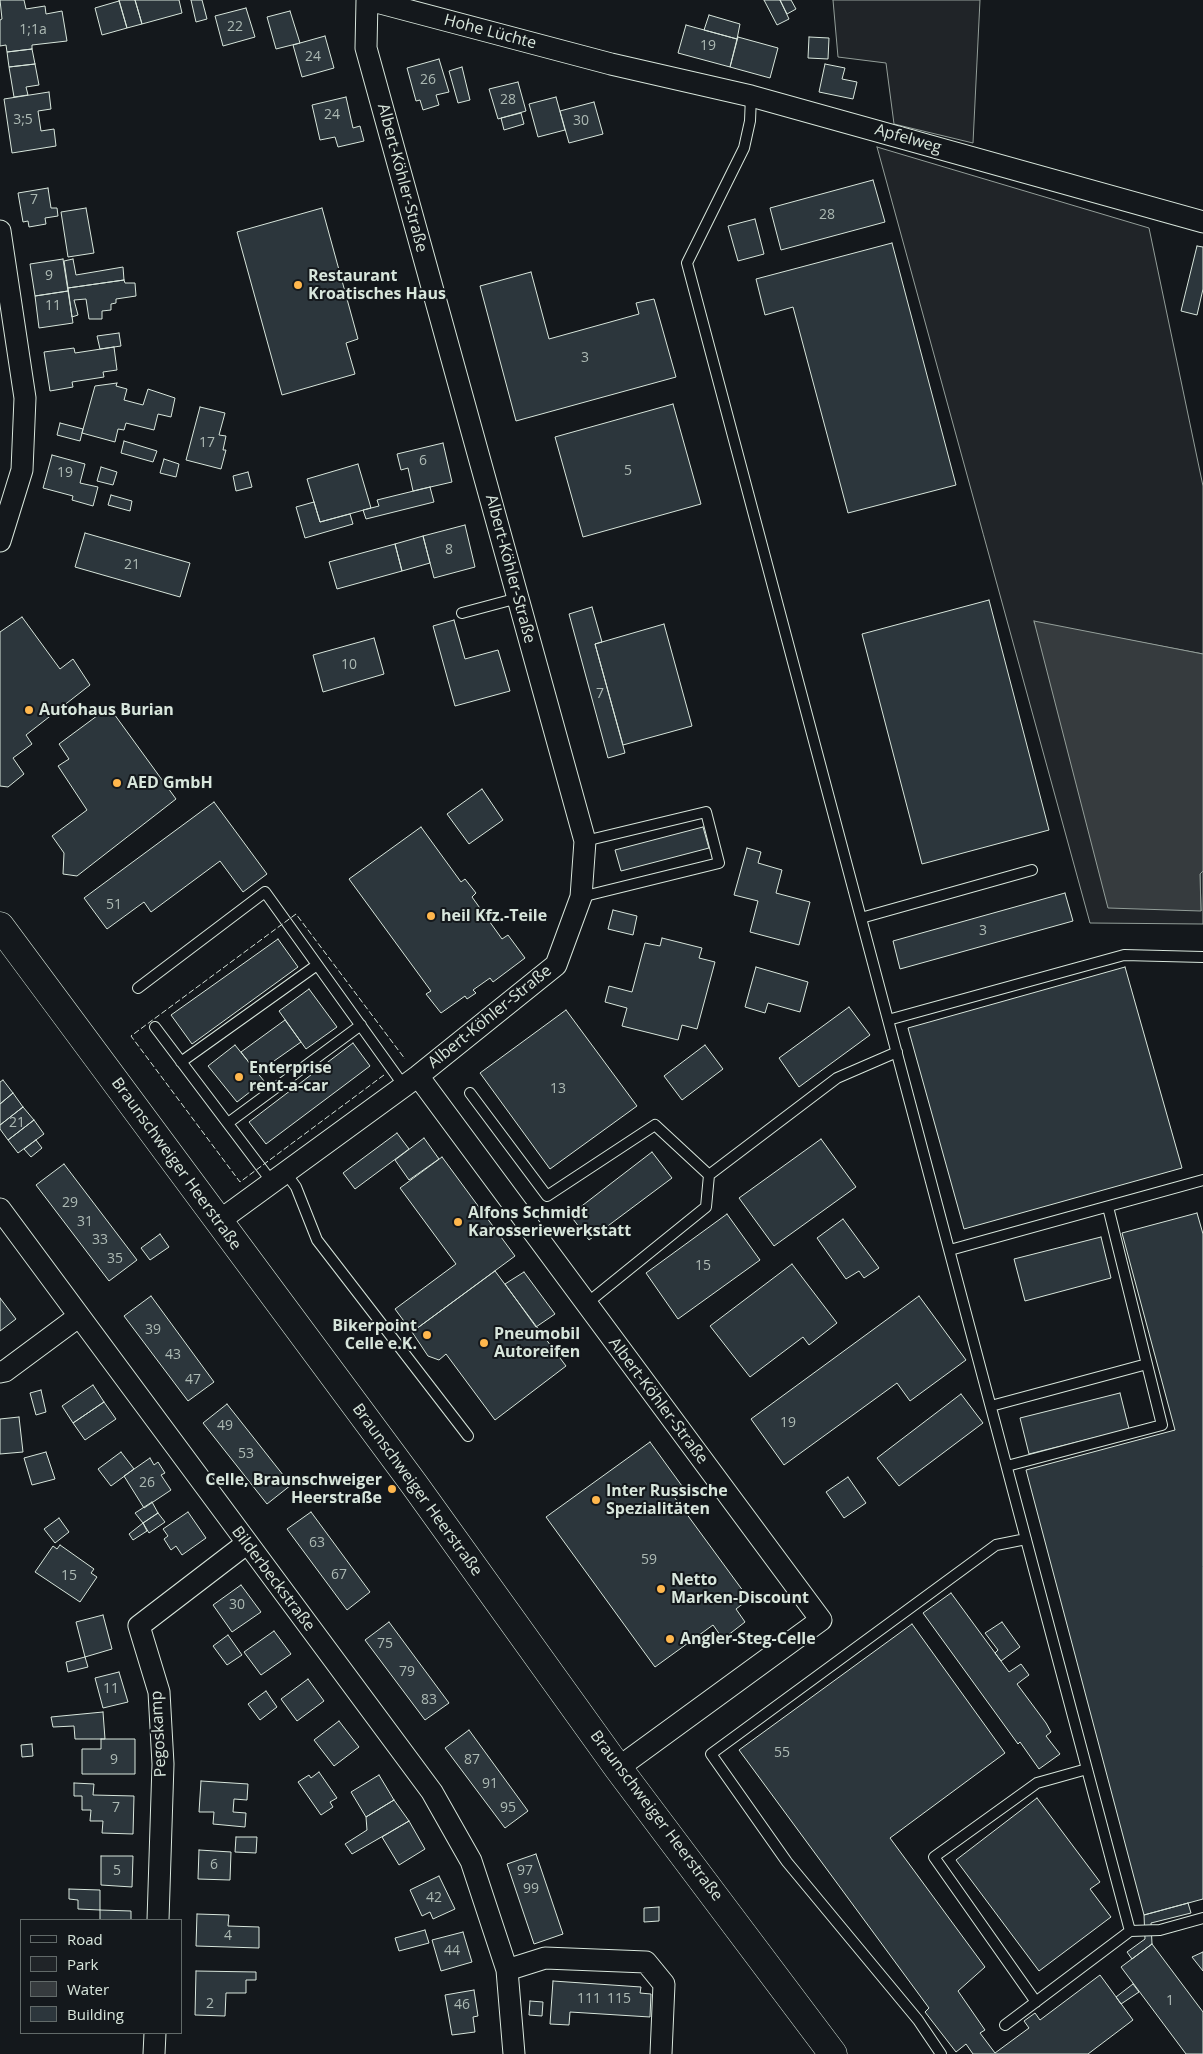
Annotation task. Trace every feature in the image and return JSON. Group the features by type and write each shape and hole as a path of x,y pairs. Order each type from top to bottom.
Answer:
{"main road":[{"name":"Braunschweiger Heerstraße","path":"0,926 414,1484 618,1768 833,2054"}],"street":[{"name":"Hohe Lüchte","path":"368,0 611,64"},
{"name":"Albert-Köhler-Straße","path":"219,1221 244,1205 279,1177 411,1081 556,965 581,897 585,841 366,48 368,0"},
{"name":"Apfelweg","path":"611,64 751,96 1203,222"},
{"path":"0,541 22,470 25,398 1,240"},
{"name":"Albert-Köhler-Straße","path":"411,1081 586,1304 822,1620 618,1768"},
{"name":"Bilderbeckstraße","path":"0,1210 246,1544 432,1792 471,1861 507,1970 514,2054"},
{"path":"0,1372 5,1371 78,1317"},
{"name":"Pegoskamp","path":"158,1919 163,1764 159,1692 139,1626 246,1544"},
{"path":"507,1970 545,1958 646,1962 664,1984 661,2054"},
{"path":"154,2054 155,2034"}],"lane":[{"path":"751,96 750,121 744,148 687,263 1130,1931"},
{"path":"462,613 518,598"},
{"path":"581,897 719,863 706,812 585,841"},
{"path":"861,918 1032,870"},
{"path":"138,988 265,892 360,1025 411,1081"},
{"path":"888,1020 1124,954 1203,957"},
{"path":"181,1062 317,965"},
{"path":"228,1123 360,1025"},
{"path":"155,1027 228,1123 279,1177 296,1187 317,1240 468,1436"},
{"path":"586,1304 706,1207 709,1175 837,1078 897,1052"},
{"path":"470,1093 547,1196 654,1125 709,1175"},
{"path":"950,1250 1203,1180"},
{"path":"1007,1466 1162,1424 1108,1207"},
{"path":"991,1406 1147,1364"},
{"path":"941,2054 918,2020 787,1862 711,1754 996,1546 1026,1539"},
{"path":"1036,2002 934,1857 1037,1783 1087,1769"},
{"path":"1005,2025 1130,1931 1160,1930 1203,1918"}],"green space":[{"path":"833,0 980,0 973,143 894,124 886,63 838,57"},
{"path":"877,147 1149,228 1203,486 1203,654 1034,622 1201,911 1200,874 1203,871 1203,924 1090,923"}],"water":[{"path":"1034,621 1203,654 1203,871 1200,874 1201,911 1108,908"}],"building":[{"path":"0,0 24,0 26,9 45,6 46,14 62,11 67,41 32,45 32,49 7,52 6,45 0,46 0,20 2,19"},
{"path":"119,0 135,0 142,24 127,28"},
{"path":"135,0 179,0 182,13 142,24"},
{"path":"191,0 202,0 207,19 196,22"},
{"path":"764,0 780,0 789,19 777,25"},
{"path":"780,0 791,0 796,9 787,14"},
{"path":"119,1 127,28 102,35 95,8"},
{"path":"246,8 255,37 223,46 215,16"},
{"path":"290,11 300,43 276,49 267,17"},
{"path":"709,15 740,24 737,39 704,30"},
{"path":"686,25 737,39 730,67 678,53"},
{"path":"325,36 334,68 302,77 293,45"},
{"path":"738,37 778,48 770,78 730,67"},
{"path":"809,37 829,38 828,59 808,58"},
{"path":"32,49 35,64 9,67 7,52"},
{"path":"439,59 449,92 436,95 439,105 423,110 420,100 416,101 407,68"},
{"path":"35,64 39,85 26,87 28,95 14,97 9,67"},
{"path":"825,64 845,68 842,79 857,82 853,99 819,92"},
{"path":"462,67 470,100 458,103 449,71"},
{"path":"518,82 526,111 498,119 489,89"},
{"path":"49,92 51,109 38,111 41,131 54,129 56,146 12,153 4,99"},
{"path":"346,97 353,128 360,126 364,141 338,147 335,137 320,140 312,105"},
{"path":"556,97 565,130 538,137 529,104"},
{"path":"594,102 603,134 569,143 560,111"},
{"path":"521,113 524,124 504,130 501,118"},
{"path":"873,180 885,222 781,250 770,208"},
{"path":"48,188 51,208 57,208 58,216 45,218 46,224 29,227 28,221 23,222 18,193"},
{"path":"86,208 94,253 68,257 61,212"},
{"name":"Restaurant Kroatisches Haus","path":"322,208 358,339 346,343 355,374 282,395 237,232"},
{"path":"755,219 764,254 738,261 728,226"},
{"path":"892,243 956,485 848,513 793,307 765,315 756,279"},
{"path":"1197,246 1203,247 1203,289 1197,315 1181,311"},
{"path":"63,259 68,291 35,296 30,264"},
{"path":"73,259 76,275 123,267 124,280 68,288 64,261"},
{"path":"531,272 549,339 639,314 636,303 654,299 676,377 516,421 480,286"},
{"path":"124,280 125,283 135,283 136,296 116,299 116,303 111,304 111,310 102,311 102,319 89,319 86,299 74,300 78,315 72,317 68,288"},
{"path":"68,291 73,323 39,328 35,296"},
{"path":"119,333 121,346 100,349 97,336"},
{"path":"114,347 117,370 103,372 104,377 72,382 73,387 50,391 44,352 74,348 75,353"},
{"path":"117,383 116,386 127,389 124,400 143,405 148,389 175,398 171,417 158,414 154,430 126,423 124,430 118,429 115,442 82,433 95,386"},
{"path":"673,404 701,504 583,537 555,437"},
{"path":"200,407 225,413 219,435 226,436 223,450 226,450 221,469 186,460"},
{"path":"60,423 83,429 80,441 57,435"},
{"path":"124,441 157,451 153,462 121,453"},
{"path":"443,443 452,482 413,491 408,468 401,470 397,454"},
{"path":"52,455 85,464 80,483 98,487 93,506 72,500 73,496 43,488"},
{"path":"164,459 179,464 176,477 160,473"},
{"path":"358,464 371,508 320,522 307,479"},
{"path":"101,467 117,472 113,485 97,481"},
{"path":"248,472 252,487 236,491 233,476"},
{"path":"430,487 434,502 366,519 363,510 379,506 377,500"},
{"path":"111,495 132,501 130,511 108,505"},
{"path":"314,502 320,522 350,514 353,524 305,538 296,507"},
{"path":"465,525 475,567 434,578 423,536"},
{"path":"85,533 190,563 180,597 75,567"},
{"path":"423,536 430,563 402,571 395,544"},
{"path":"395,544 402,571 337,589 329,562"},
{"path":"989,600 1049,830 922,864 862,634"},
{"path":"592,607 602,642 595,644 625,753 608,758 569,614"},
{"name":"Autohaus Burian","path":"22,617 60,669 73,659 90,685 26,735 32,744 13,758 24,774 8,787 0,786 0,632"},
{"path":"454,620 465,659 498,650 510,691 455,706 433,626"},
{"path":"664,624 692,726 623,745 595,644"},
{"path":"374,638 384,674 323,692 313,655"},
{"name":"AED GmbH","path":"109,707 176,799 77,876 63,874 64,853 52,836 87,810 58,766 69,759 59,744"},
{"path":"482,789 503,820 469,844 447,814"},
{"path":"214,802 267,874 243,892 220,861 151,912 144,902 107,929 84,898"},
{"name":"heil Kfz.-Teile","path":"421,827 461,882 465,879 476,893 472,897 502,939 508,935 525,958 493,982 490,978 473,990 476,993 467,999 465,996 441,1013 426,994 431,991 349,879"},
{"path":"703,827 709,848 621,871 615,850"},
{"path":"747,848 761,852 758,863 782,870 776,893 810,902 799,945 750,932 758,901 734,895"},
{"path":"1065,893 1073,921 900,969 893,941"},
{"path":"613,910 637,916 633,935 608,929"},
{"path":"662,938 702,948 699,958 715,962 697,1029 682,1025 678,1040 622,1026 627,1008 605,1002 609,986 632,992 645,943 660,946"},
{"path":"278,939 298,967 192,1044 171,1015"},
{"path":"756,967 808,982 800,1012 768,1003 765,1013 745,1007"},
{"path":"1125,967 1182,1168 964,1229 908,1028"},
{"path":"309,989 337,1027 306,1049 279,1011"},
{"path":"849,1007 870,1035 799,1087 779,1058"},
{"path":"566,1010 637,1106 550,1169 480,1073"},
{"path":"285,1020 301,1042 257,1073 241,1052"},
{"path":"353,1043 370,1066 266,1144 249,1122"},
{"name":"Enterprise rent-a-car","path":"235,1045 264,1081 237,1102 208,1066"},
{"path":"705,1045 723,1069 682,1100 664,1076"},
{"path":"3,1080 13,1093 0,1104 0,1082"},
{"path":"13,1093 23,1107 0,1125 0,1104"},
{"path":"23,1107 34,1120 8,1140 0,1129 0,1125"},
{"path":"34,1120 44,1134 18,1153 8,1140"},
{"path":"397,1133 409,1149 355,1189 343,1173"},
{"path":"424,1138 439,1159 409,1180 395,1160"},
{"path":"821,1139 856,1187 774,1246 739,1198"},
{"path":"36,1140 42,1148 31,1157 24,1149"},
{"path":"652,1152 672,1178 589,1240 570,1215"},
{"name":"Alfons Schmidt Karosseriewerkstatt","path":"442,1157 515,1256 412,1332 395,1309 456,1264 400,1188"},
{"path":"64,1164 137,1260 109,1281 36,1185"},
{"path":"1197,1213 1203,1234 1203,1899 1144,1915 1026,1470 1175,1430 1122,1233"},
{"path":"727,1214 760,1260 678,1319 646,1273"},
{"path":"843,1219 879,1268 864,1278 859,1271 846,1279 817,1238"},
{"path":"160,1234 169,1247 150,1260 141,1248"},
{"path":"1101,1237 1111,1278 1025,1301 1014,1259"},
{"path":"792,1264 837,1323 809,1345 803,1337 750,1377 710,1326"},
{"name":"Pneumobil Autoreifen","path":"495,1271 566,1366 495,1420 446,1354 439,1360 428,1356 412,1332"},
{"path":"524,1272 555,1314 536,1327 505,1284"},
{"path":"151,1296 214,1382 188,1401 124,1316"},
{"path":"919,1296 966,1360 910,1401 897,1383 784,1465 751,1419"},
{"path":"0,1298 16,1319 0,1331"},
{"path":"93,1385 104,1402 73,1423 62,1406"},
{"path":"41,1390 46,1412 36,1415 30,1393"},
{"path":"1120,1393 1129,1429 1029,1454 1020,1418"},
{"path":"961,1394 983,1423 899,1486 877,1458"},
{"path":"104,1402 116,1419 85,1440 73,1423"},
{"path":"227,1404 291,1485 267,1504 203,1423"},
{"path":"19,1417 23,1452 0,1454 0,1419"},
{"path":"650,1442 682,1486 672,1494 749,1599 736,1609 745,1622 723,1639 713,1625 655,1667 546,1517"},
{"path":"46,1452 55,1479 32,1485 24,1458"},
{"path":"121,1452 134,1469 111,1486 98,1469"},
{"path":"150,1458 154,1465 158,1462 165,1473 161,1475 171,1490 144,1508 124,1476"},
{"path":"848,1477 866,1503 844,1518 826,1492"},
{"path":"152,1502 158,1513 143,1523 135,1513"},
{"path":"188,1512 206,1538 182,1555 176,1546 171,1550 164,1539 168,1536 163,1529"},
{"path":"311,1512 370,1592 347,1610 287,1529"},
{"path":"158,1513 165,1522 149,1533 143,1523"},
{"path":"59,1518 69,1532 55,1543 44,1529"},
{"path":"143,1523 147,1531 133,1540 129,1534"},
{"path":"60,1545 94,1569 91,1573 97,1577 80,1602 35,1572 53,1546 57,1549"},
{"path":"241,1585 261,1612 232,1632 213,1605"},
{"path":"951,1593 1009,1672 1021,1664 1029,1675 1017,1684 1046,1723 1051,1732 1046,1736 1060,1754 1039,1769 1020,1742 1018,1744 923,1613"},
{"path":"103,1615 112,1649 85,1657 76,1622"},
{"path":"389,1622 449,1703 425,1720 365,1640"},
{"path":"1002,1622 1020,1647 1001,1661 995,1653 998,1650 985,1633"},
{"path":"912,1624 1005,1753 890,1838 985,1967 958,1991 985,2030 980,2033 995,2053 1029,2028 1024,2021 1035,2013 1040,2020 1100,1975 1133,2020 1088,2054 973,2054 966,2044 956,2052 925,2012 929,2008 739,1750"},
{"path":"274,1631 291,1654 261,1675 244,1652"},
{"path":"228,1635 242,1655 227,1665 213,1646"},
{"path":"85,1657 88,1667 68,1672 66,1662"},
{"path":"119,1672 128,1702 103,1708 95,1678"},
{"path":"308,1679 324,1701 297,1721 281,1699"},
{"path":"266,1691 277,1707 260,1720 248,1704"},
{"path":"103,1712 105,1739 75,1739 74,1726 53,1727 51,1717"},
{"path":"339,1721 359,1747 334,1766 314,1740"},
{"path":"469,1730 528,1811 505,1828 445,1748"},
{"path":"101,1739 135,1739 135,1774 82,1774 82,1749 101,1749"},
{"path":"32,1744 33,1756 22,1757 21,1745"},
{"path":"319,1772 337,1798 330,1802 333,1807 321,1815 298,1782 309,1775 311,1778"},
{"path":"379,1775 394,1800 366,1817 351,1792"},
{"path":"201,1781 248,1784 247,1800 234,1799 233,1812 246,1813 245,1827 213,1824 214,1812 199,1812"},
{"path":"74,1783 94,1784 93,1795 134,1796 133,1834 102,1833 103,1821 90,1821 91,1810 82,1810 82,1796 74,1796"},
{"path":"1037,1798 1100,1882 1090,1889 1111,1917 1039,1971 956,1860"},
{"path":"394,1800 409,1821 352,1854 345,1844 367,1830 366,1817"},
{"path":"409,1821 425,1849 399,1865 382,1837"},
{"path":"236,1837 257,1837 256,1853 235,1852"},
{"path":"199,1850 231,1852 230,1880 198,1879"},
{"path":"536,1854 563,1934 534,1944 507,1864"},
{"path":"101,1856 133,1856 132,1887 101,1885"},
{"path":"439,1876 455,1909 433,1919 430,1912 422,1916 410,1890"},
{"path":"69,1889 100,1890 100,1910 78,1909 78,1900 69,1899"},
{"path":"1188,1903 1191,1913 1151,1923 1152,1944 1132,1959 1127,1952 1145,1939 1144,1915"},
{"path":"659,1907 659,1921 644,1922 644,1908"},
{"path":"100,1910 131,1911 131,1919 100,1919"},
{"path":"197,1914 229,1915 228,1926 259,1927 259,1948 196,1946"},
{"path":"425,1930 429,1943 399,1951 395,1938"},
{"path":"463,1932 472,1962 441,1971 432,1940"},
{"path":"1152,1944 1203,2012 1203,2054 1186,2054 1121,1967"},
{"path":"1203,1952 1203,1971 1192,1957"},
{"path":"196,1971 256,1972 256,1980 246,1980 246,1993 226,1993 225,2016 195,2015"},
{"path":"553,1981 641,1987 640,1993 651,1994 650,2017 570,2012 569,2025 550,2024"},
{"path":"1133,1984 1139,1992 1121,2004 1116,1997"},
{"path":"474,1990 478,2016 473,2017 475,2032 452,2035 445,1995"},
{"path":"530,2001 543,2002 542,2016 529,2015"}],"fence":[{"path":"384,1075 240,1182 131,1036 296,914 405,1059"}],"place":[{"name":"Restaurant Kroatisches Haus","path":"298,285"},
{"name":"Autohaus Burian","path":"29,710"},
{"name":"AED GmbH","path":"117,783"},
{"name":"heil Kfz.-Teile","path":"431,916"},
{"name":"Enterprise rent-a-car","path":"239,1077"},
{"name":"Alfons Schmidt Karosseriewerkstatt","path":"458,1222"},
{"name":"Bikerpoint Celle e.K.","path":"427,1335"},
{"name":"Pneumobil Autoreifen","path":"484,1343"},
{"name":"Celle, Braunschweiger Heerstraße","path":"392,1489"},
{"name":"Inter Russische Spezialitäten","path":"596,1500"},
{"name":"Netto Marken-Discount","path":"661,1589"},
{"name":"Angler-Steg-Celle","path":"670,1639"}]}
